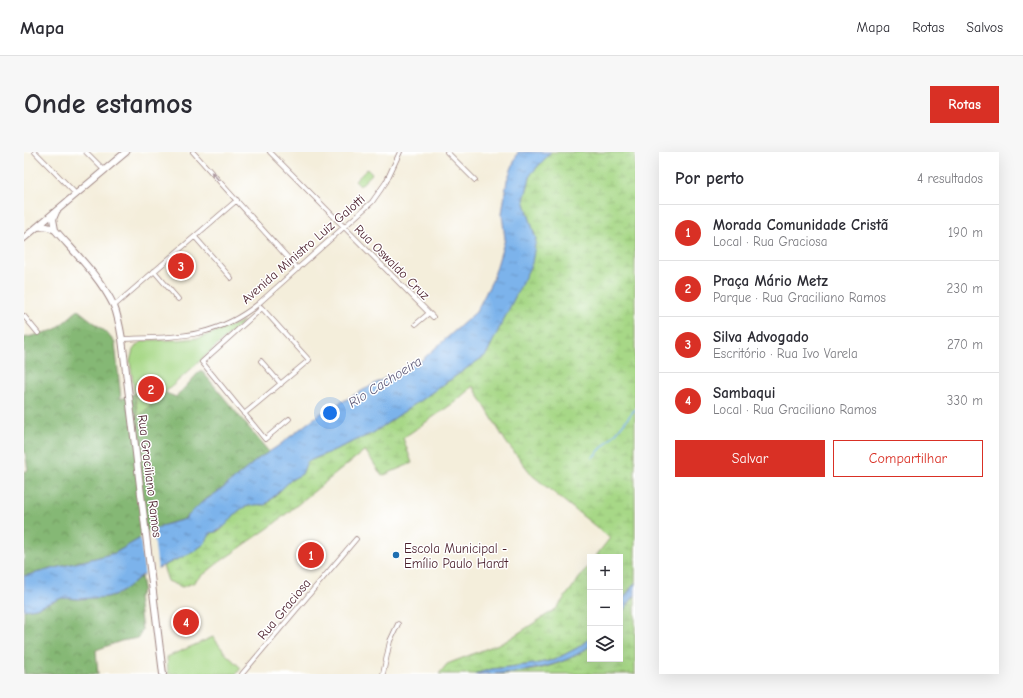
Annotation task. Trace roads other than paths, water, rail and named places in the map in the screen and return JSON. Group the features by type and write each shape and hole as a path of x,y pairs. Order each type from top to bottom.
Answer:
{"main road":[{"path":"24,238 126,152"},
{"path":"55,230 53,219 56,212"},
{"path":"37,228 44,226 55,230"},
{"name":"Rua Graciliano Ramos","path":"55,230 92,273 107,294 114,306 119,321 163,674"}],"street":[{"path":"35,152 76,194"},
{"path":"86,152 104,170"},
{"path":"193,152 298,268"},
{"name":"Rua Oswaldo Cruz","path":"270,152 433,317"},
{"name":"Avenida Ministro Luiz Galotti","path":"122,339 202,333 240,317 258,304 378,195 386,182 400,152"},
{"path":"447,152 474,180"},
{"path":"114,306 237,200"},
{"path":"195,236 231,278"},
{"path":"154,271 178,299"},
{"path":"244,414 310,360 258,304"},
{"path":"262,308 202,362 265,439 289,419"},
{"path":"416,324 429,313"},
{"path":"24,316 38,333"},
{"path":"261,361 281,384"},
{"name":"Rua Graciosa","path":"242,674 356,539"},
{"path":"383,674 390,641 398,624"}],"water":[{"name":"Rio Cachoeira","path":"518,152 551,152 531,174 524,200 536,239 532,263 486,355 373,433 307,462 302,474 291,480 265,505 244,507 238,511 225,526 211,533 204,544 193,552 141,576 120,593 107,597 78,599 62,598 36,608 24,610 24,576 115,553 161,526 185,519 201,503 222,489 258,459 278,446 318,415 405,367 422,360 476,312 493,279 505,239 502,214 507,180"},
{"path":"635,583 635,595 623,611 623,599"},
{"path":"587,640 587,648 578,654 550,665 535,669 504,673 474,674 492,669 554,660 577,648"}],"waterway":[{"path":"592,458 616,433 635,409"}],"place":[{"name":"Silva Advogado","path":"181,266"},
{"name":"Praça Mário Metz","path":"151,389"},
{"name":"Morada Comunidade Cristã","path":"311,555"},
{"name":"Escola Municipal - Emílio Paulo Hardt","path":"396,555"},
{"name":"Sambaqui","path":"186,622"}]}
